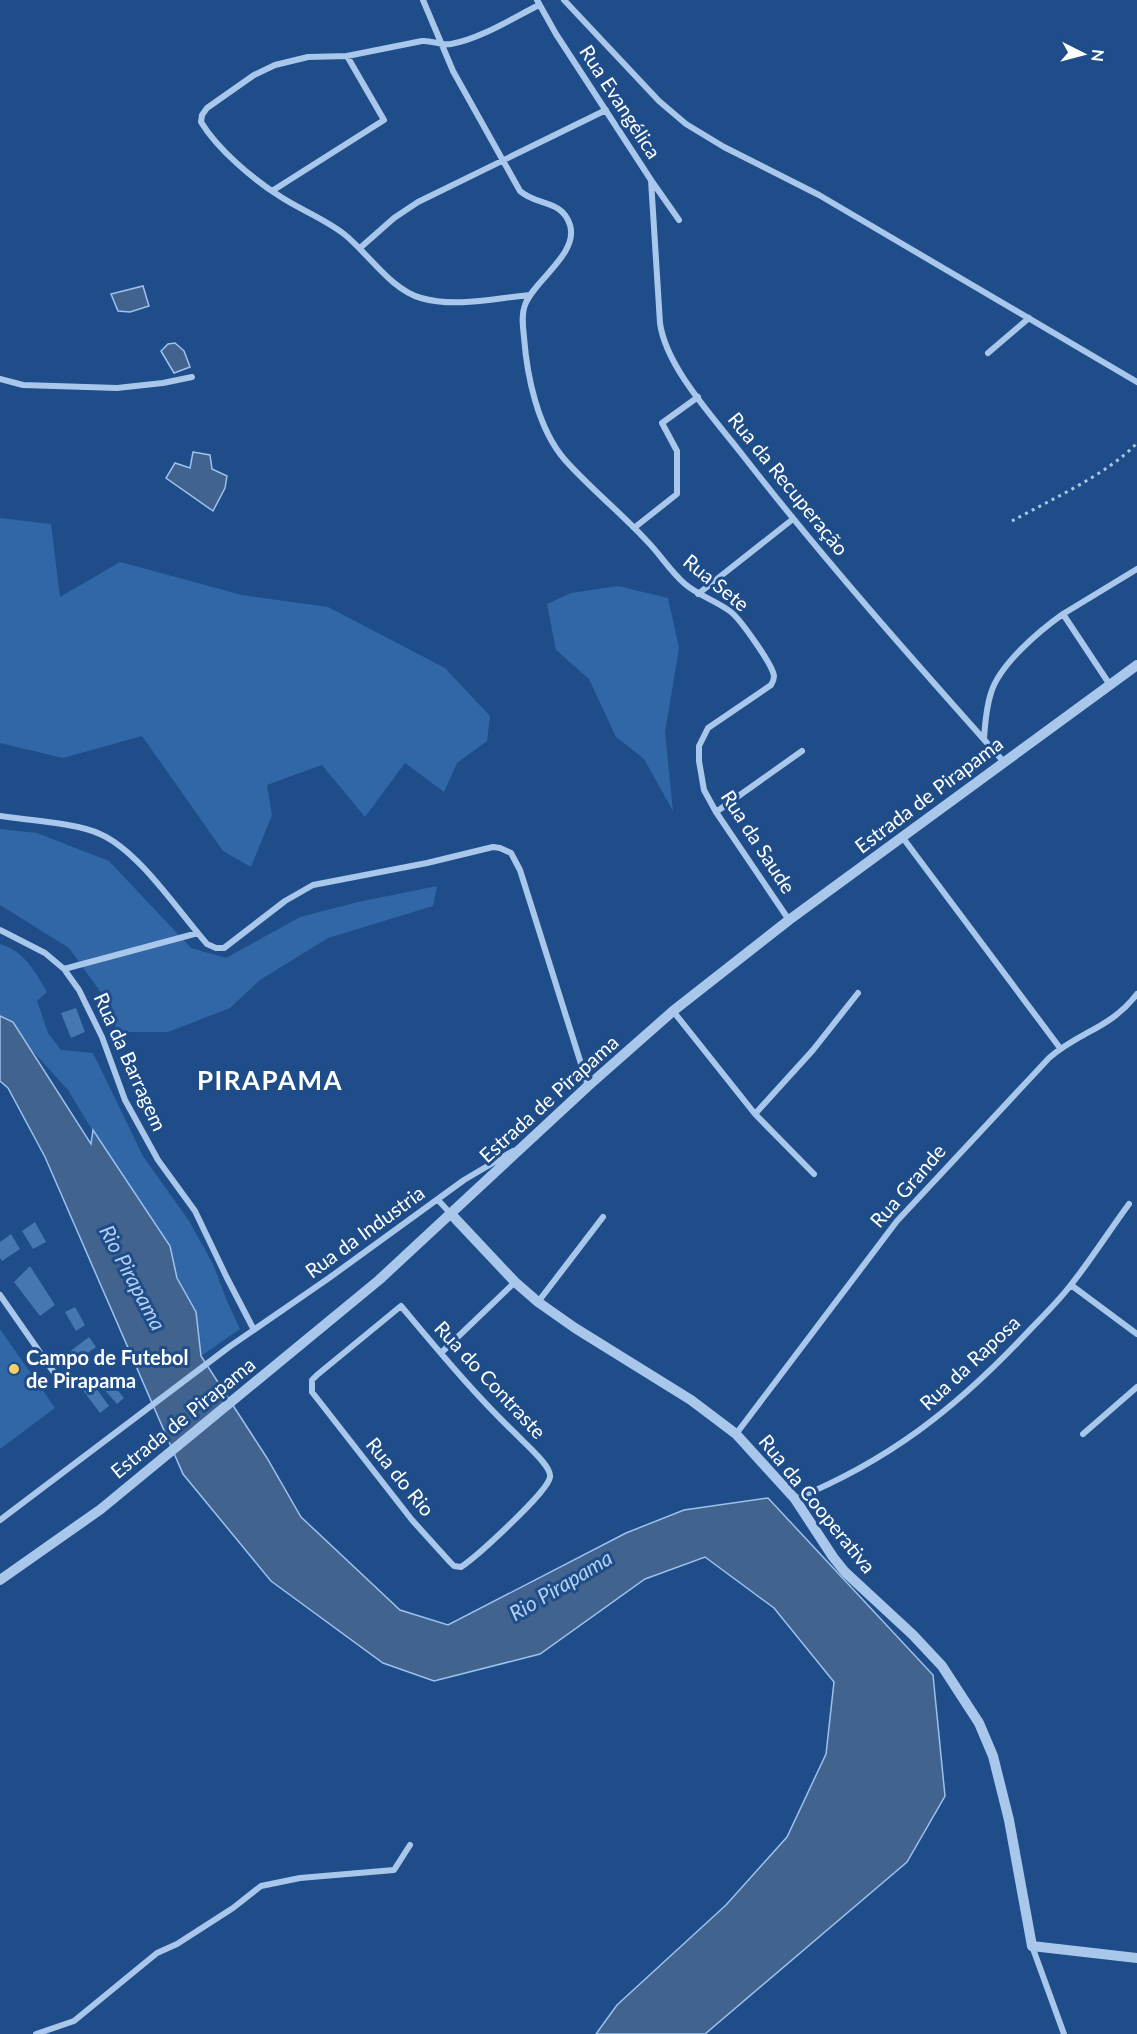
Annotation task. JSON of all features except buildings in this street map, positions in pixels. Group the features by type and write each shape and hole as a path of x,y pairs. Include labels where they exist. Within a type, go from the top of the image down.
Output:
{"street":[{"path":"423,0 441,44 501,160 520,191 528,198 561,209 570,226 568,243 563,254 530,295 448,302 420,298 400,287 333,225 272,191 220,147 201,122 202,115 207,108 265,69 309,57 347,56 422,41 430,40 441,44 452,44 465,40 538,2"},
{"path":"564,0 659,101 686,124 724,147 819,195 1137,382"},
{"name":"Rua Evangélica","path":"538,2 651,180 680,220"},
{"path":"272,191 384,120 347,56"},
{"path":"360,248 405,210 501,160 606,110"},
{"name":"Rua da Recuperação","path":"651,180 662,333 669,354 698,397 848,585 1004,762"},
{"name":"Rua Sete","path":"530,295 523,311 526,358 534,396 550,436 564,458 654,548 676,574 698,594 732,613 766,659 774,677 764,691 708,728 699,746"},
{"path":"988,353 1029,318"},
{"path":"0,379 23,385 109,388 163,383 192,377"},
{"path":"634,528 677,494 677,451 662,423 698,397"},
{"path":"698,594 794,519"},
{"path":"984,739 988,703 997,679 1037,634 1063,614 1137,569"},
{"path":"1063,614 1110,685"},
{"name":"Estrada de Pirapama","path":"0,1580 82,1523 380,1280 588,1086 673,1011 789,920 1137,665"},
{"name":"Rua da Saude","path":"699,746 700,775 704,790 716,812 789,920"},
{"path":"716,812 802,751"},
{"path":"0,816 89,830 112,840 141,867 210,947 224,948 285,901 314,885 427,863 493,847 501,848 511,853 520,870 588,1086"},
{"path":"903,838 1060,1048"},
{"name":"Rua da Barragem","path":"0,930 45,953 64,969 79,990 91,1014 125,1100 158,1160 195,1211 254,1330"},
{"path":"64,969 198,933"},
{"path":"755,1114 813,1050 858,993"},
{"name":"Rua Grande","path":"736,1434 902,1215 1060,1048 1112,1020 1137,994"},
{"path":"673,1011 755,1114 814,1174"},
{"name":"Rua da Industria","path":"0,1520 229,1347 477,1172 522,1147"},
{"path":"438,1200 451,1214"},
{"name":"Rua da Raposa","path":"795,1499 872,1463 932,1422 1004,1358 1071,1285 1129,1204"},
{"name":"Rua da Cooperativa","path":"451,1214 515,1282 538,1302 575,1328 691,1400 736,1434 795,1499 845,1572 928,1650 960,1692 979,1723 993,1756 1009,1820 1032,1946"},
{"path":"538,1302 603,1217"},
{"path":"441,1353 515,1282"},
{"path":"1071,1285 1137,1334"},
{"path":"0,1295 55,1374"},
{"name":"Rua do Contraste","path":"322,1406 312,1392 311,1386 316,1375 401,1306 494,1413 545,1464 550,1472 550,1479 542,1491 467,1563 461,1567 454,1566"},
{"path":"1083,1434 1137,1387"},
{"name":"Rua do Rio","path":"322,1406 412,1520 454,1566"},
{"path":"36,2034 74,2021 157,1953 177,1944 261,1886 300,1878 394,1870 410,1845"},
{"path":"1064,2034 1032,1946 1137,1958"}],"path":[{"path":"1012,521 1104,470 1137,443"}],"shaded area":[{"path":"0,518 51,524 60,597 120,562 242,595 328,607 445,668 490,716 487,741 457,763 444,792 405,763 365,817 322,765 267,785 272,815 251,867 223,851 142,736 63,758 0,743"},
{"path":"618,586 668,598 679,648 665,732 673,811 644,759 616,737 589,679 556,650 547,604 571,593"},
{"path":"0,829 37,833 109,861 191,948 226,958 300,917 358,902 437,886 433,906 328,938 260,980 230,1008 168,1032 117,1032 109,1004 69,948 0,905"},
{"path":"0,944 22,957 43,984 47,992 37,1001 48,1033 61,1050 93,1053 143,1156 189,1221 213,1264 240,1329 201,1356 196,1312 177,1278 170,1246 117,1171 68,1090 29,1047 13,1022 0,1016"},
{"name":"Campo de Futebol de Pirapama","path":"0,1329 55,1408 0,1449"}],"water":[{"path":"143,286 149,306 130,312 118,311 111,294"},
{"path":"175,343 184,351 190,367 174,373 161,351 168,344"},
{"path":"193,452 210,455 212,469 227,476 225,488 213,511 166,478 175,463 190,468"},
{"name":"Rio Pirapama","path":"0,1016 13,1022 91,1144 93,1130 170,1246 177,1278 196,1312 201,1356 267,1458 301,1517 400,1610 448,1625 626,1533 684,1510 768,1498 933,1675 945,1796 907,1862 705,2034 596,2034 617,2005 726,1905 787,1837 826,1754 834,1682 774,1608 705,1557 645,1579 540,1654 434,1681 383,1663 271,1581 183,1474 45,1157 8,1088 0,1081"}],"place":[{"name":"Campo de Futebol de Pirapama","path":"14,1369"}],"district":[{"name":"PIRAPAMA","path":"270,1081"}]}
